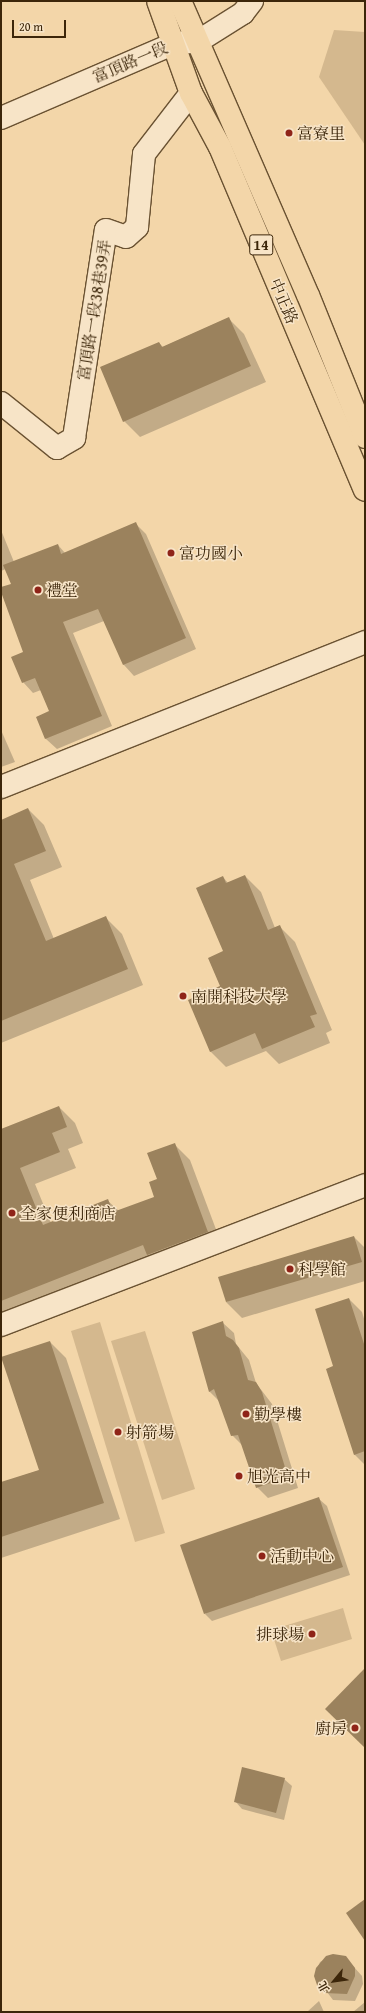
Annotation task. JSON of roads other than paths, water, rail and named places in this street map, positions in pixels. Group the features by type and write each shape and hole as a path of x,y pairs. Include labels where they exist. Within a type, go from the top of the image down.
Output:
{"main road":[{"name":"中正路","path":"158,1 175,43 191,93 220,147 365,490"},
{"name":"中正路","path":"180,1 308,295 365,437"}],"street":[{"path":"198,42 243,13 252,1"},
{"name":"富頂路一段","path":"1,118 175,43 198,42"},
{"name":"富頂路一段38巷39弄","path":"1,403 57,448 74,438 106,230 126,237 137,228 144,154 191,93"},
{"path":"1,787 365,642"},
{"path":"1,1325 365,1185"}],"place":[{"name":"富寮里","path":"289,133"},
{"name":"富功國小","path":"171,553"},
{"name":"禮堂","path":"38,590"},
{"name":"南開科技大學","path":"183,996"},
{"name":"全家便利商店","path":"12,1213"},
{"name":"科學館","path":"290,1269"},
{"name":"勤學樓","path":"246,1414"},
{"name":"射箭場","path":"118,1432"},
{"name":"旭光高中","path":"239,1476"},
{"name":"活動中心","path":"262,1556"},
{"name":"排球場","path":"312,1634"},
{"name":"廚房","path":"355,1728"}]}
